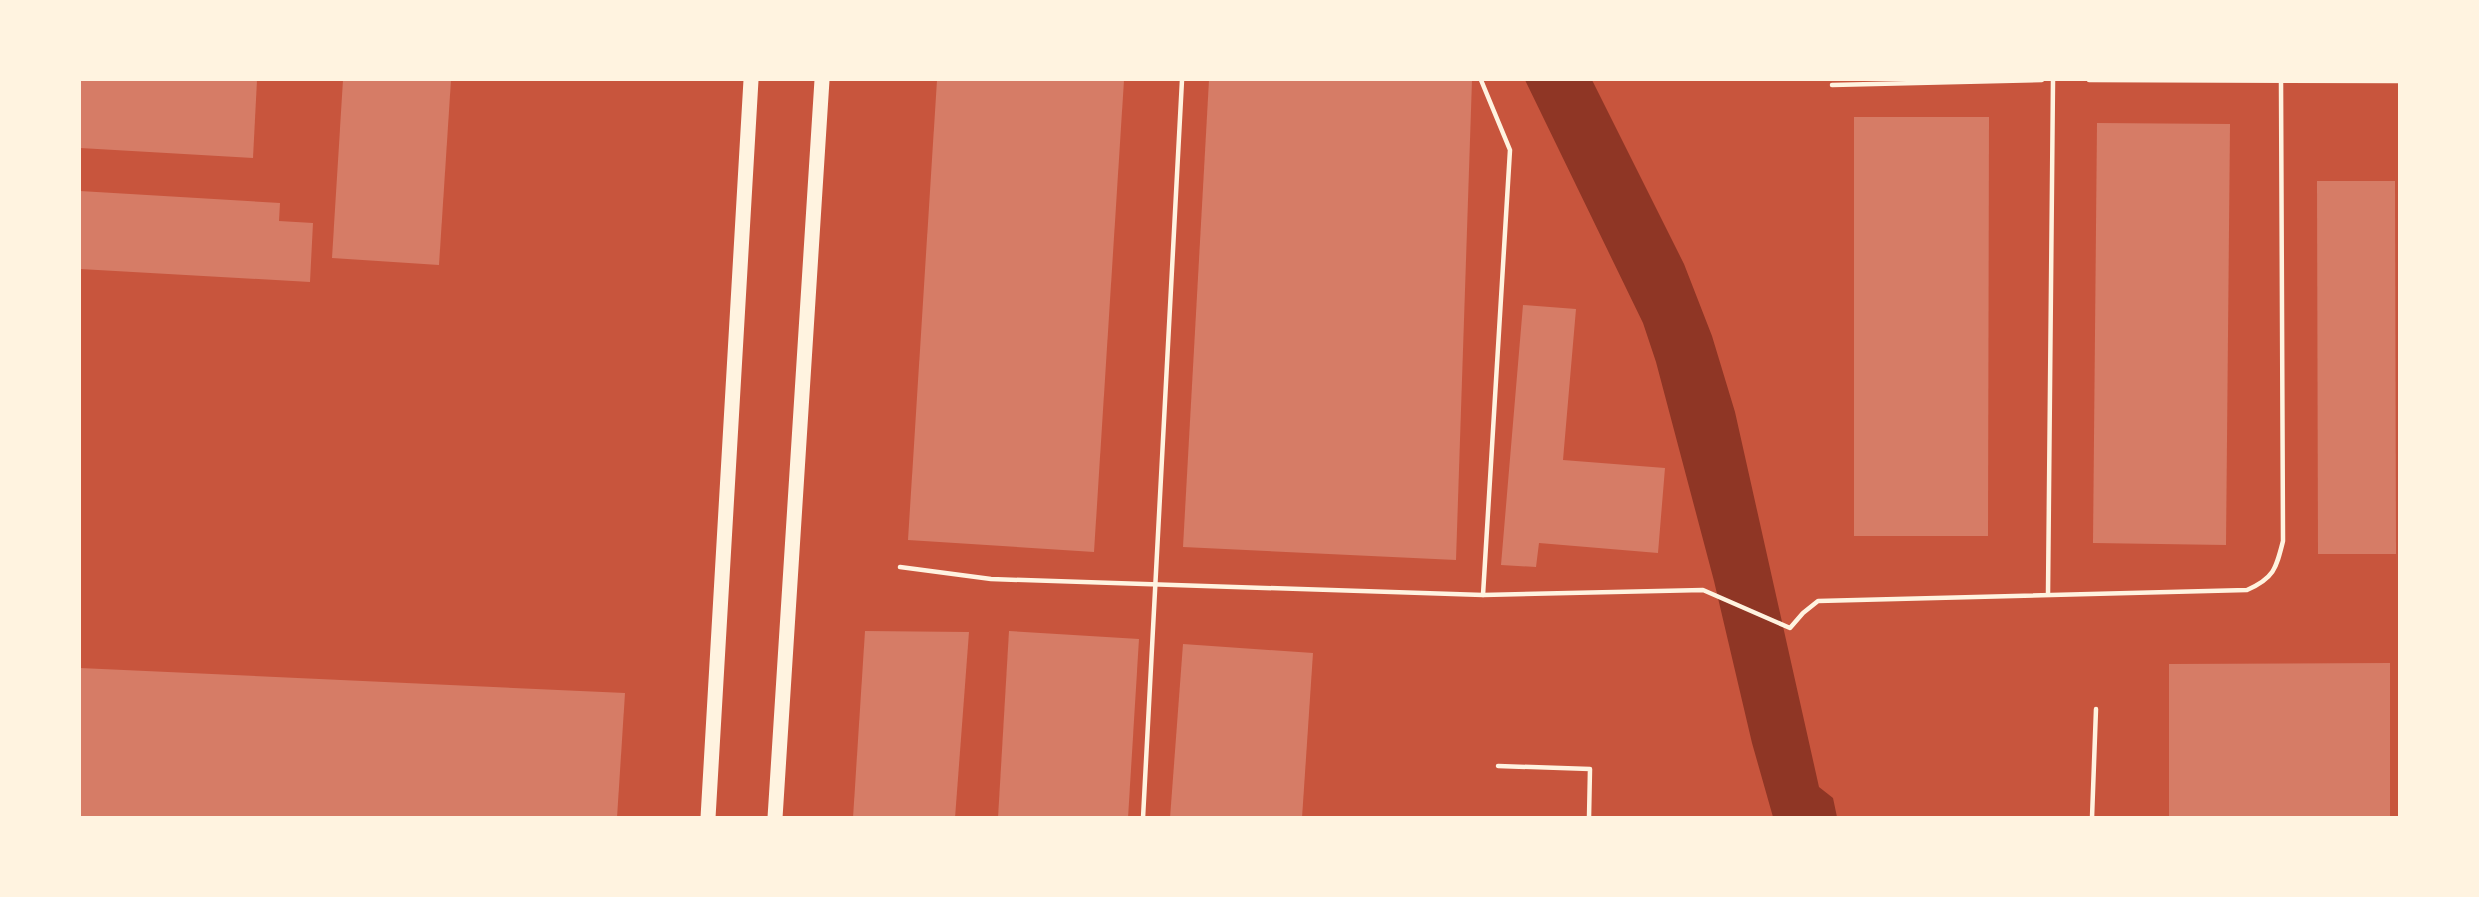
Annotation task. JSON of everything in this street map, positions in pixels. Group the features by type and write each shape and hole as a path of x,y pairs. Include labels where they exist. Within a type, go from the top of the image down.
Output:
{"main road":[{"path":"708,818 751,80"},
{"path":"775,818 822,80"}],"lane":[{"path":"1143,818 1182,80"},
{"path":"1481,80 1510,150 1483,595"},
{"path":"1832,85 2042,80"},
{"path":"2048,594 2054,80"},
{"path":"2089,80 2400,81"},
{"path":"900,567 992,579 1483,595 1702,590 1790,628 1818,601 2247,590 2265,582 2277,565 2283,541 2282,81"},
{"path":"2092,818 2096,709"},
{"path":"1498,766 1590,769 1588,818"}],"shaded area":[{"path":"1525,80 1592,80 1684,264 1712,336 1735,412 1819,787 1833,798 1837,817 1773,817 1752,743 1714,581 1656,362 1643,323"}],"building":[{"path":"80,80 257,80 253,158 80,148"},
{"path":"343,80 451,80 439,265 332,258"},
{"path":"937,80 1124,80 1094,552 908,540"},
{"path":"1209,80 1472,80 1456,560 1183,547"},
{"path":"1854,117 1989,117 1988,536 1854,536"},
{"path":"2097,123 2230,124 2226,545 2093,543"},
{"path":"2317,181 2395,181 2396,554 2318,554"},
{"path":"80,191 280,203 279,221 313,223 310,282 80,269"},
{"path":"1523,305 1576,309 1563,460 1665,468 1658,553 1539,543 1536,567 1501,565"},
{"path":"865,631 969,632 955,818 853,818"},
{"path":"1009,631 1139,639 1128,818 998,818"},
{"path":"1183,644 1313,653 1302,818 1170,818"},
{"path":"2390,663 2390,818 2169,818 2169,664"},
{"path":"80,668 625,693 617,818 80,818"}]}
